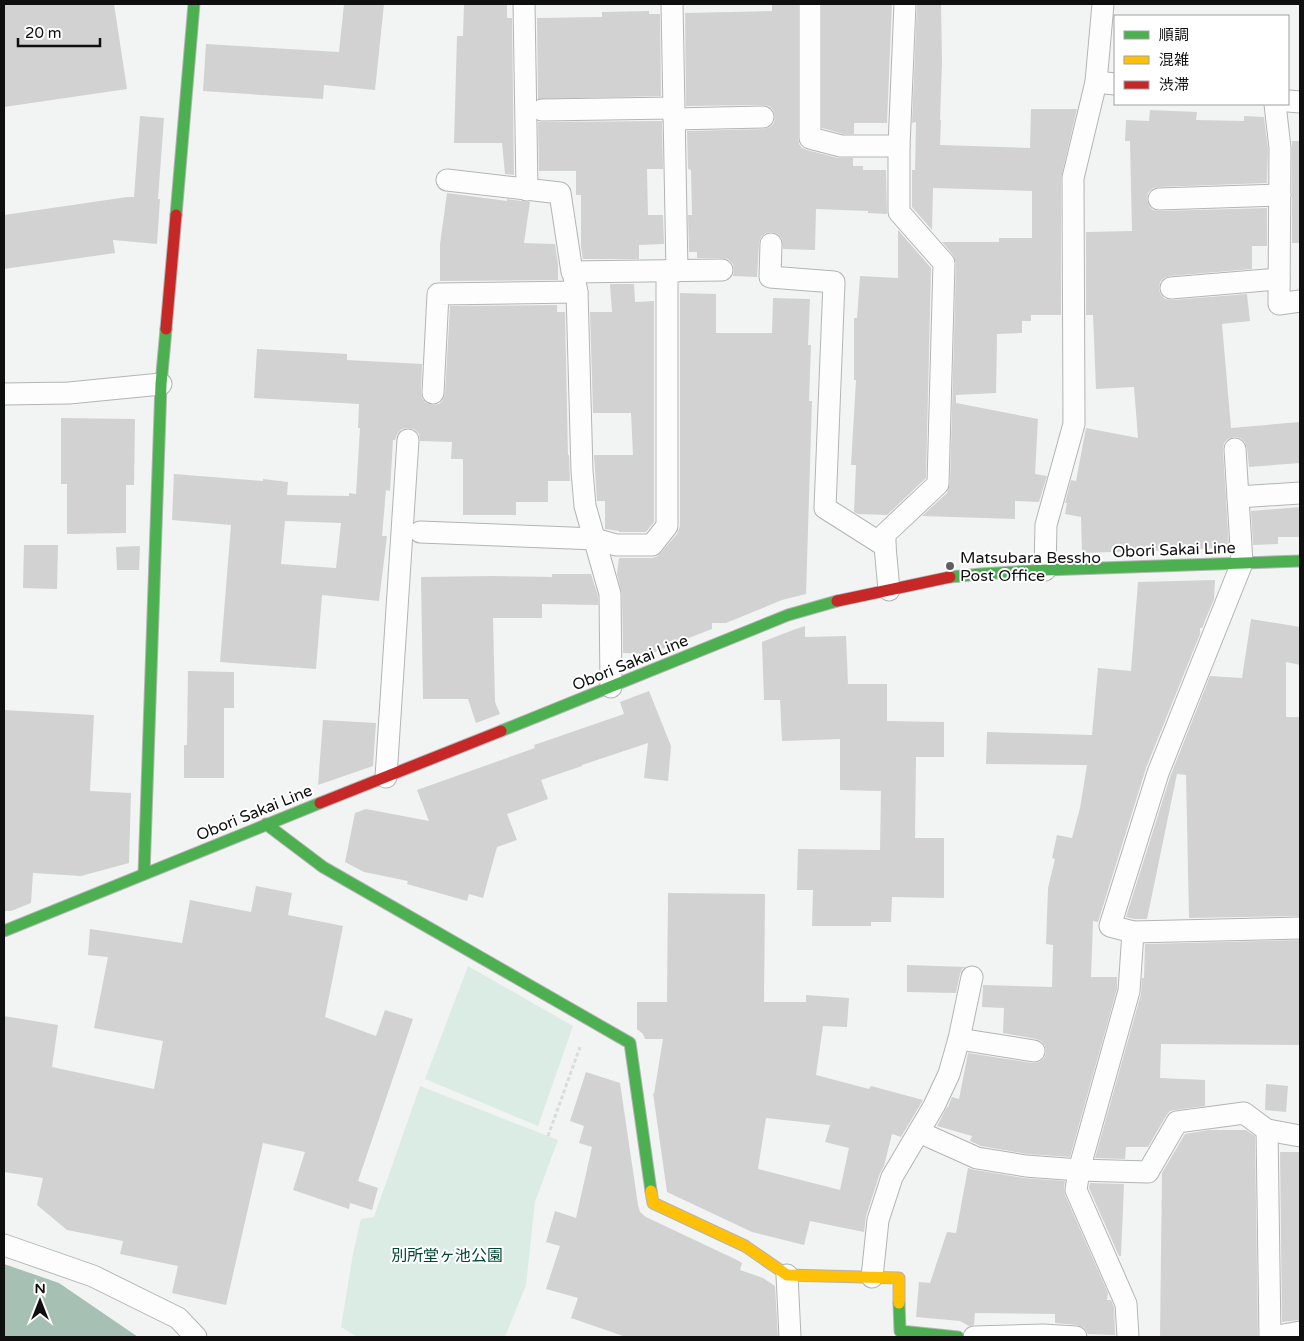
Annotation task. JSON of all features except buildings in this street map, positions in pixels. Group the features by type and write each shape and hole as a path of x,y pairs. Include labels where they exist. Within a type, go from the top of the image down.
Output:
{"street":[{"path":"144,874 161,384 194,4"},
{"path":"524,4 527,190"},
{"path":"420,532 595,539 616,545 652,545 668,526 674,113 672,4"},
{"path":"810,4 810,138 841,146 899,146"},
{"path":"889,590 885,534 938,484 944,263 899,212 899,146 906,4"},
{"path":"1045,570 1046,525 1074,424 1073,178 1106,83 1103,4"},
{"path":"1275,105 1280,148 1280,304 1300,301"},
{"path":"542,110 763,117"},
{"path":"446,180 560,193 575,282 585,506 610,594 611,687"},
{"path":"1159,199 1280,195"},
{"path":"771,244 770,277 834,282 825,508 885,546"},
{"path":"432,393 438,294 672,271 722,270"},
{"path":"1171,288 1280,279"},
{"path":"4,394 69,393 161,384"},
{"path":"386,777 408,440"},
{"path":"1235,449 1242,563 1158,773 1110,926 1133,932 1300,928"},
{"path":"1238,496 1300,493"},
{"name":"Obori Sakai Line","path":"4,931 266,824 788,616 838,601 945,578 981,574 1300,561"},
{"path":"266,824 323,867 630,1043 653,1203 745,1246 787,1274 899,1278 900,1331 958,1337"},
{"path":"1128,1337 1126,1304 1076,1190 1079,1170 1128,991 1133,932"},
{"path":"872,1277 878,1220 892,1177 934,1106 949,1074 959,1040 972,977"},
{"path":"959,1040 1034,1051"},
{"path":"919,1132 977,1158 1026,1166 1148,1172 1177,1122 1244,1113 1267,1130 1300,1136"},
{"path":"1267,1130 1271,1337 1300,1332"},
{"path":"4,1244 93,1276 178,1318 196,1337"},
{"path":"787,1274 790,1337"},
{"path":"974,1337 1043,1335 1076,1337"}],"path":[{"path":"548,1136 590,1020"}],"green space":[{"path":"468,966 573,1026 538,1126 425,1079"},
{"name":"別所堂ヶ池公園","path":"420,1086 558,1140 535,1202 526,1285 505,1337 357,1337 341,1327 361,1219 374,1217"}],"shaded area":[{"path":"4,1264 59,1283 138,1337 4,1337"}],"traffic: fast":[{"path":"176,215 194,4"},
{"path":"144,874 161,384 166,329"},
{"path":"950,577 1045,570 1300,561"},
{"path":"501,731 788,615 837,601"},
{"path":"4,931 320,803"},
{"path":"266,824 323,867 630,1043 651,1191"},
{"path":"899,1303 900,1331 958,1337"}],"traffic: slow":[{"path":"651,1191 653,1203 745,1246 787,1275 899,1278 899,1303"}],"traffic: jam":[{"path":"166,329 176,215"},
{"path":"837,601 950,577"},
{"path":"320,803 501,731"}],"place":[{"name":"Matsubara Bessho Post Office","path":"950,566"}]}
